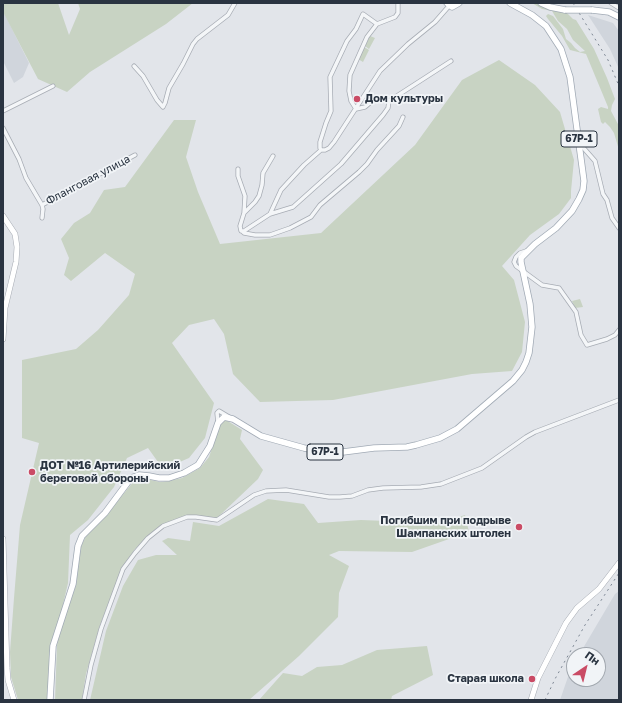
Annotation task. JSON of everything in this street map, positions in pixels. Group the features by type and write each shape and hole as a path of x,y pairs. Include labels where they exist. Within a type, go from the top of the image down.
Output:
{"main road":[{"path":"448,4 452,7 459,3"},
{"name":"67Р-1","path":"50,700 53,646 73,584 78,546 82,536 105,513 132,478 139,475 169,478 198,466 210,446 218,423 224,417 230,418 261,436 319,451 343,452 374,448 408,447 440,438 457,429 513,381 526,362 530,346 532,327 530,304 520,262 527,251 565,219 579,199 583,190 584,181 570,77 561,49 546,26 510,3"},
{"path":"541,3 550,7 565,10 592,10 609,12 619,17"},
{"path":"3,216 15,234 17,247 16,262 5,308 3,339"},
{"path":"3,539 7,668 8,680 14,700"},
{"path":"531,700 538,678 566,623 577,608 599,589 619,563"}],"street":[{"path":"134,66 143,76 157,100 163,107 168,88 193,44 197,39 228,15 235,3"},
{"path":"356,109 351,101 349,91 350,75 367,37 377,24 395,17 398,13 398,3"},
{"path":"611,3 619,8"},
{"path":"270,214 282,190 304,165 321,150 326,150 329,148 380,71 408,44 435,22 448,4"},
{"path":"321,150 320,142 331,111 330,77 347,41 356,29 363,14 377,24"},
{"path":"242,231 270,214 293,207 341,164 388,108 390,101 451,61"},
{"path":"3,111 53,86"},
{"path":"356,109 365,107 371,102 381,98 390,101"},
{"path":"238,168 238,176 245,196 244,213 240,226 242,231 244,233 255,235 270,234 290,228 311,217 320,205 348,183 367,164 377,150 399,126 403,117"},
{"path":"3,128 19,159 26,178 42,205 42,218"},
{"path":"579,144 595,161 612,218 619,228"},
{"name":"Фланговая улица","path":"42,205 135,155"},
{"path":"244,213 259,196 263,174 272,156"},
{"path":"523,273 542,285 559,288 576,312 581,335 587,345 607,339 615,335 619,330"},
{"path":"84,700 91,665 101,629 123,569 135,552 148,538 163,526 187,517 217,520 254,495 266,491 286,490 329,497 340,497 352,496 368,490 383,488 421,487 440,484 482,468 535,432 619,400"}],"shaded area":[{"path":"3,11 29,63 23,77 14,83 3,61"},
{"path":"588,15 613,23 619,31 619,69 610,49"},
{"path":"619,591 619,700 560,700 566,683 566,687 606,687 606,647 584,647 615,594"}],"green space":[{"path":"3,3 58,3 69,35 80,9 78,3 193,3 166,24 90,72 67,92 38,79 3,12"},
{"path":"532,3 546,3 554,7 560,6 573,19 576,20 594,49 615,99 611,111 619,126 619,150 614,133 605,122 603,124 601,122 598,109 601,107 608,109 608,107 586,54 570,50 562,36 546,16 548,14 553,16 563,29 566,39 580,52 585,51 573,40 567,29 558,21 552,11 542,9"},
{"path":"370,36 375,38 369,49 365,46"},
{"path":"364,47 369,50 363,62 358,59"},
{"path":"499,60 535,85 560,112 574,160 571,198 559,214 530,235 502,266 514,280 525,322 522,352 512,371 472,374 333,400 260,402 233,374 224,334 214,319 189,325 172,343 214,403 205,438 189,458 163,469 148,448 127,458 114,487 88,520 70,535 68,583 53,648 50,700 18,700 11,677 10,652 14,598 20,525 39,443 22,438 22,360 76,349 98,330 129,295 135,274 105,253 71,281 64,275 69,258 61,239 74,223 90,213 104,190 125,187 174,120 196,120 186,157 198,192 220,244 321,233 415,145 462,80"},
{"path":"580,299 583,307 575,308 572,301"},
{"path":"226,420 242,430 240,439 263,470 258,479 217,518 206,518 192,515 176,519 159,527 135,549 122,568 99,628 86,674 82,700 55,700 57,645 76,585 81,546 87,534 112,508 134,481 141,478 160,482 169,481 182,478 200,468 209,457 216,429"},
{"path":"268,499 304,504 318,523 361,520 440,523 465,515 469,532 412,552 339,551 329,555 349,566 339,593 338,617 299,656 249,700 90,700 106,631 123,586 138,560 156,555 177,555 162,541 168,538 190,541 193,522 219,526"},
{"path":"427,646 433,675 392,696 391,700 259,700 283,673 302,676 317,667 342,665 377,650"}],"railway":[{"path":"573,3 608,60 619,86"},
{"path":"545,700 585,625 619,573"}],"place":[{"name":"Дом культуры","path":"357,99"},
{"name":"ДОТ №16 Артилерийский береговой обороны","path":"32,472"},
{"name":"Погибшим при подрыве Шампанских штолен","path":"519,527"},
{"name":"Старая школа","path":"532,679"}]}
